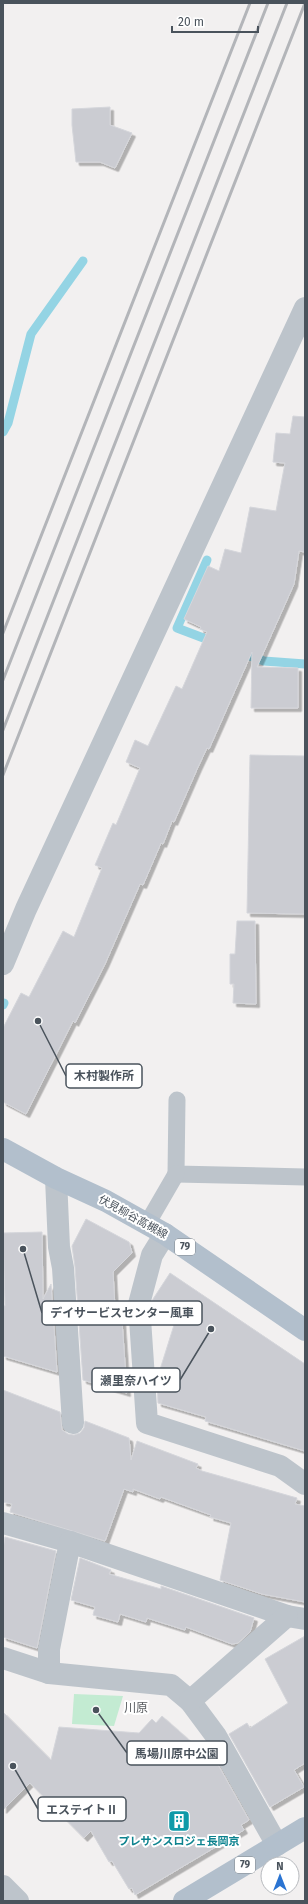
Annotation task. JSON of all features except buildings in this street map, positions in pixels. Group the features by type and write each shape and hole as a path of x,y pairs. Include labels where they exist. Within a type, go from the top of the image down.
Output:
{"main road":[{"name":"伏見柳谷高槻線","path":"3,1149 56,1178 106,1201 156,1229 305,1330"},
{"name":"伏見柳谷高槻線","path":"3,1162 56,1178"},
{"name":"79","path":"184,1901 305,1828"}],"street":[{"path":"3,964 30,902 305,308"},
{"path":"56,1178 59,1247 63,1268 73,1422"},
{"path":"156,1229 152,1255 139,1304 146,1422 280,1466 305,1484"},
{"path":"3,1523 70,1542 296,1618"},
{"path":"49,1673 49,1649 70,1542"},
{"path":"190,1700 296,1618"},
{"path":"3,1658 49,1673 171,1685 190,1700 216,1736 276,1846"},
{"path":"3,1886 18,1901"}],"lane":[{"path":"156,1229 176,1174 177,1100"},
{"path":"176,1174 305,1177"}],"green space":[{"path":"74,1694 123,1696 114,1726 72,1724"}],"waterway":[{"path":"3,432 8,423 31,334 83,261"},
{"path":"207,560 177,628 214,642"},
{"path":"239,652 264,661 305,664"}],"railway":[{"path":"3,633 250,3"},
{"path":"3,680 268,3"},
{"path":"3,730 287,3"},
{"path":"3,775 305,3"}],"place":[{"name":"木村製作所","path":"38,1021"},
{"name":"デイサービスセンター風車","path":"23,1249"},
{"name":"瀬里奈ハイツ","path":"211,1329"},
{"name":"馬場川原中公園","path":"96,1710"},
{"name":"エステイトⅡ","path":"13,1766"},
{"name":"プレサンスロジェ長岡京","path":"179,1821"}],"district":[{"name":"川原","path":"136,1708"}]}
